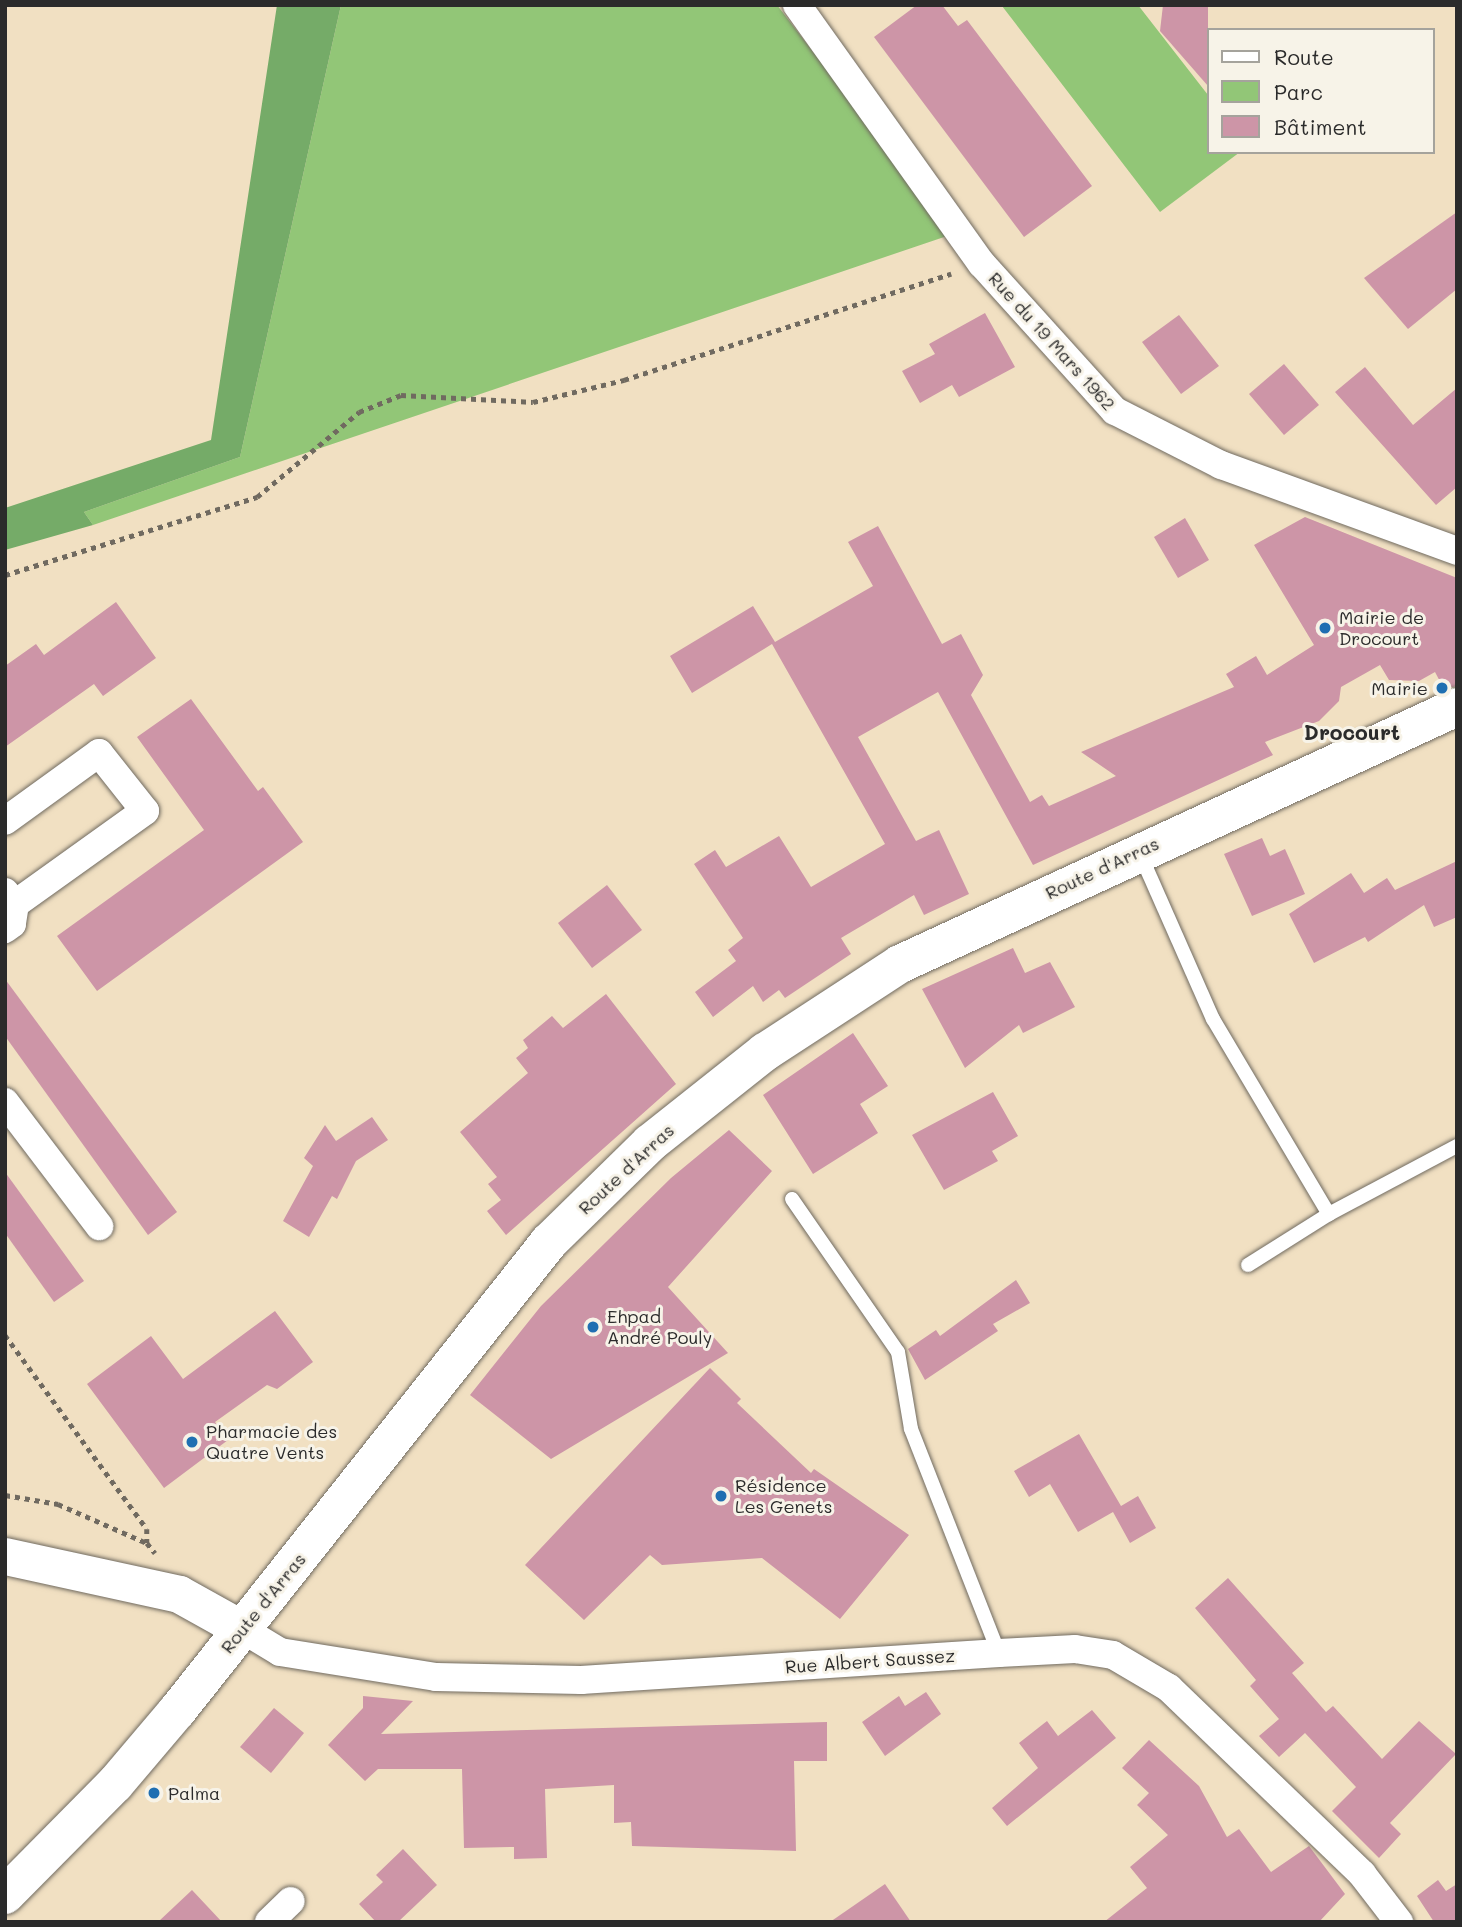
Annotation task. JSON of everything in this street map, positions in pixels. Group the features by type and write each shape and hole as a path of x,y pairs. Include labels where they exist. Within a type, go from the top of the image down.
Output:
{"main road":[{"name":"Route d'Arras","path":"5,1895 115,1784 242,1629 549,1241 650,1143 765,1052 865,985 1139,851 1457,707"}],"street":[{"name":"Rue du 19 Mars 1962","path":"796,5 982,264 1115,411 1221,465 1457,551"},
{"path":"5,821 99,753 145,811 8,908"},
{"path":"8,1110 99,1226"},
{"path":"5,1556 185,1598 242,1629"},
{"name":"Rue Albert Saussez","path":"242,1629 280,1652 436,1677 581,1680 1075,1649 1113,1655 1169,1688 1362,1874 1399,1922"},
{"path":"269,1922 291,1901"}],"lane":[{"path":"1139,851 1213,1019 1329,1214"},
{"path":"1248,1265 1329,1214 1457,1146"},
{"path":"792,1199 898,1352 911,1429 999,1653"}],"path":[{"path":"5,575 257,497 359,412 401,395 533,402 624,380 982,264"},
{"path":"5,1335 148,1529 148,1543"},
{"path":"5,1495 58,1504 148,1543 185,1598"}],"green space":[{"path":"277,5 341,5 240,457 84,512 93,525 5,550 5,508 211,440"},
{"path":"341,5 777,5 953,234 93,525 84,512 240,457"},
{"path":"1138,5 1206,92 1206,154 1237,154 1160,212 1002,6"}],"building":[{"path":"917,5 942,5 958,26 967,20 1092,186 1024,237 874,37"},
{"path":"1163,5 1208,5 1206,84 1160,31"},
{"path":"1457,212 1457,289 1408,329 1364,278"},
{"path":"985,313 1015,367 959,397 952,385 920,403 902,371 935,354 929,344"},
{"path":"1179,315 1219,366 1181,394 1142,342"},
{"path":"1284,364 1319,405 1284,435 1249,394"},
{"path":"1365,367 1413,425 1457,388 1457,487 1436,505 1335,392"},
{"path":"1305,517 1457,578 1457,686 1444,689 1435,672 1419,681 1389,680 1380,665 1341,687 1339,701 1319,721 1265,742 1273,755 1033,865 938,692 858,737 916,841 939,830 969,894 924,915 914,895 841,938 851,954 785,998 779,990 763,1002 753,986 713,1017 695,992 736,961 728,950 743,938 694,864 715,850 726,867 779,836 811,887 885,844 772,644 692,693 670,656 753,606 775,642 873,586 848,542 878,526 942,644 961,634 983,675 971,695 1030,802 1042,795 1049,806 1116,776 1081,752 1234,687 1226,674 1256,656 1267,675 1314,645 1254,545"},
{"path":"1185,518 1209,560 1178,578 1154,537"},
{"path":"116,602 156,658 103,696 94,684 5,747 5,666 36,644 44,655"},
{"path":"191,699 258,791 263,787 303,842 97,991 57,936 204,830 137,737"},
{"path":"1262,838 1270,856 1285,849 1305,894 1252,916 1224,854"},
{"path":"1457,861 1457,917 1434,927 1424,905 1368,942 1365,937 1314,963 1289,914 1351,873 1364,893 1387,878 1395,890"},
{"path":"607,885 642,930 592,968 558,923"},
{"path":"1013,948 1025,973 1050,962 1075,1007 1023,1033 1019,1025 965,1068 922,989"},
{"path":"5,979 177,1212 148,1235 5,1036"},
{"path":"606,994 676,1084 506,1235 487,1211 501,1200 488,1184 497,1177 460,1132 528,1073 516,1058 528,1048 523,1040 552,1016 563,1028"},
{"path":"853,1033 888,1086 860,1104 878,1133 813,1174 763,1095"},
{"path":"993,1092 1018,1136 992,1151 998,1161 944,1190 912,1135"},
{"path":"372,1117 388,1140 356,1161 337,1199 332,1196 309,1237 283,1221 313,1166 304,1158 325,1125 336,1141"},
{"name":"Ehpad André Pouly","path":"729,1130 772,1171 668,1287 728,1353 551,1459 470,1395 541,1306 671,1178"},
{"path":"5,1172 84,1281 54,1302 5,1233"},
{"path":"1016,1280 1030,1303 993,1324 998,1331 925,1380 908,1349 936,1330 940,1336"},
{"path":"275,1311 313,1362 277,1389 267,1385 215,1422 228,1440 164,1488 87,1384 151,1336 183,1379"},
{"name":"Résidence Les Genets","path":"710,1368 741,1399 737,1403 811,1473 814,1469 909,1535 840,1619 762,1558 662,1565 650,1555 584,1620 525,1565"},
{"path":"1079,1434 1121,1506 1138,1496 1156,1528 1130,1543 1113,1512 1078,1532 1050,1484 1029,1497 1014,1471"},
{"path":"1228,1578 1304,1663 1292,1673 1326,1712 1333,1706 1382,1759 1419,1721 1456,1754 1390,1823 1401,1834 1379,1858 1332,1811 1356,1787 1305,1733 1279,1757 1259,1736 1279,1719 1250,1686 1256,1680 1195,1608"},
{"path":"926,1692 941,1714 885,1756 862,1722 899,1696 905,1706"},
{"path":"363,1696 413,1701 381,1734 827,1722 827,1761 794,1761 796,1851 632,1846 631,1822 614,1823 614,1785 545,1789 547,1858 514,1859 514,1847 464,1848 462,1769 378,1769 365,1781 328,1745 363,1708"},
{"path":"274,1708 304,1733 271,1773 240,1747"},
{"path":"1092,1710 1116,1738 1007,1826 992,1808 1038,1768 1019,1743 1047,1721 1058,1736"},
{"path":"1149,1740 1199,1786 1227,1837 1239,1829 1271,1872 1309,1846 1345,1894 1319,1922 1104,1922 1147,1888 1130,1867 1168,1835 1137,1805 1149,1793 1122,1768"},
{"path":"403,1849 437,1885 398,1922 376,1922 359,1904 383,1882 376,1875"},
{"path":"1438,1880 1446,1891 1457,1884 1457,1922 1434,1922 1417,1896"},
{"path":"885,1884 911,1922 830,1922"},
{"path":"192,1890 222,1922 158,1922"}],"place":[{"name":"Mairie de Drocourt","path":"1325,628"},
{"name":"Mairie","path":"1442,688"},
{"name":"Ehpad André Pouly","path":"593,1327"},
{"name":"Pharmacie des Quatre Vents","path":"192,1442"},
{"name":"Résidence Les Genets","path":"721,1496"},
{"name":"Palma","path":"154,1793"}],"district":[{"name":"Drocourt","path":"1352,732"}]}
